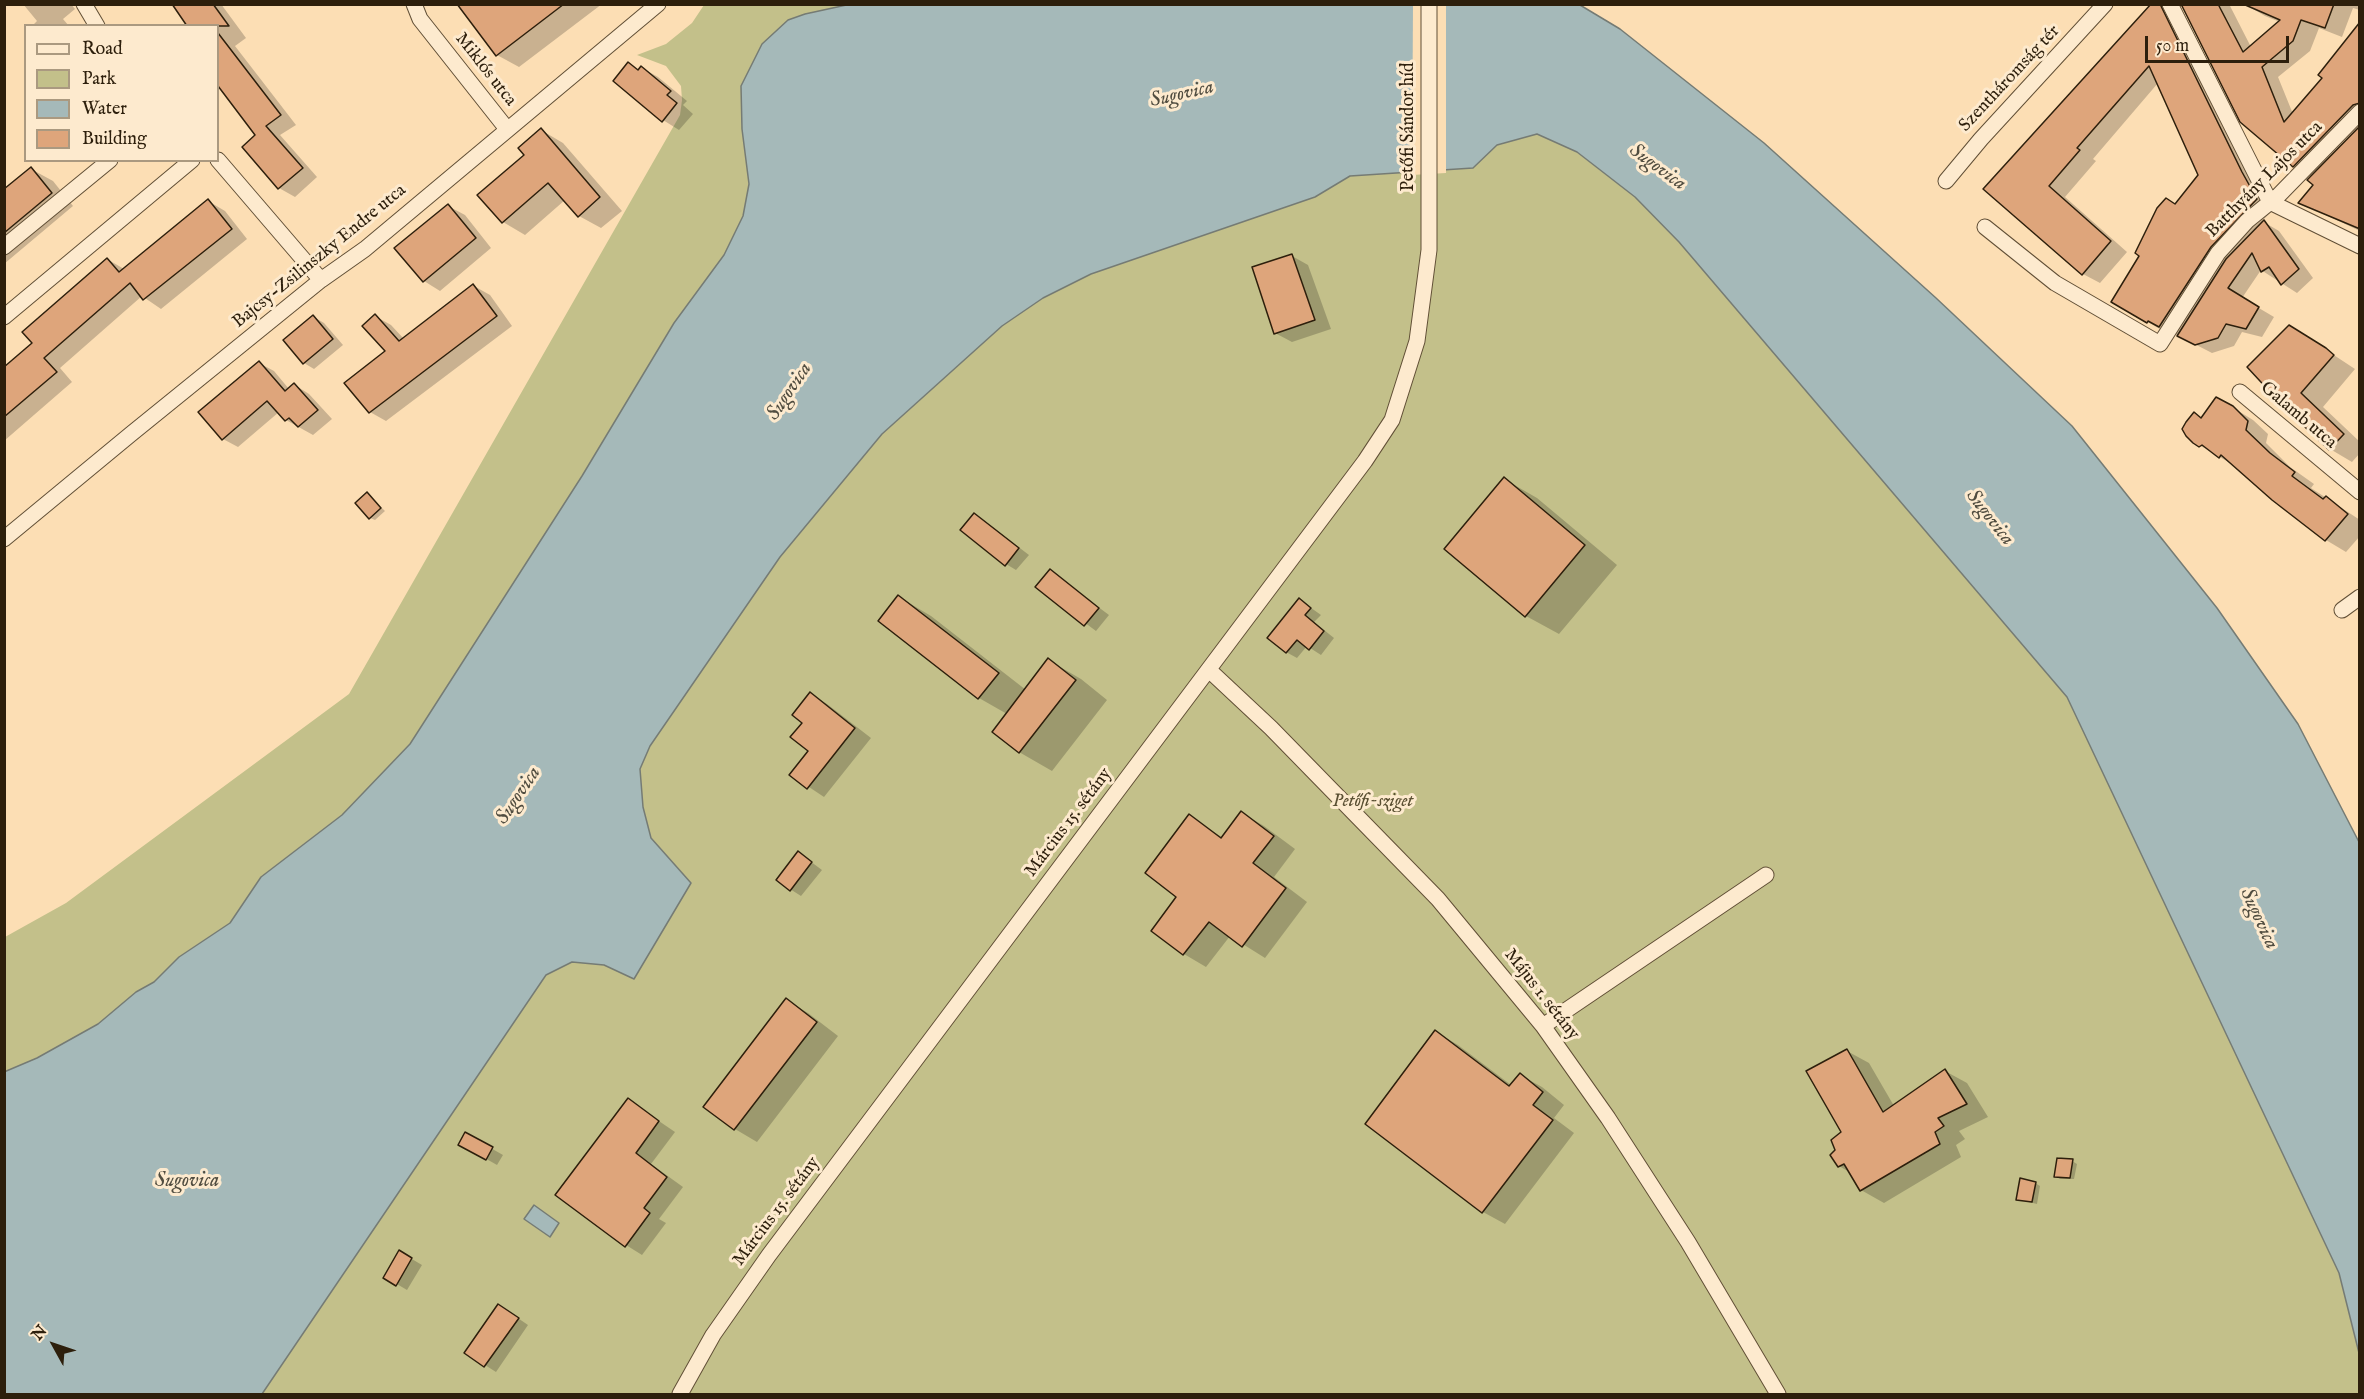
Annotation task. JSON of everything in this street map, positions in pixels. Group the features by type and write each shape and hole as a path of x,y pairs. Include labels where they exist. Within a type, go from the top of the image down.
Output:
{"street":[{"path":"84,4 96,24"},
{"name":"Miklós utca","path":"414,4 420,19 507,129"},
{"name":"Bajcsy-Zsilinszky Endre utca","path":"4,539 321,280 365,249 658,4"},
{"name":"Petőfi Sándor híd","path":"1429,4 1429,250"},
{"name":"Szentháromság tér","path":"1946,181 1981,139 2105,4"},
{"path":"2170,4 2270,202 2360,246"},
{"name":"Batthyány Lajos utca","path":"1985,227 2055,283 2160,344 2218,253 2247,221 2270,202 2360,112"},
{"path":"219,161 321,280"},
{"path":"4,247 108,162"},
{"path":"4,317 190,162"},
{"name":"Március 15. sétány","path":"680,1395 713,1335 769,1255 1365,461 1392,420 1417,342 1429,250"},
{"name":"Galamb utca","path":"2240,392 2360,492"},
{"path":"2342,610 2360,597"},
{"name":"Május 1. sétány","path":"1209,670 1271,728 1438,899 1543,1026 1608,1118 1688,1242 1778,1395"},
{"path":"1543,1026 1766,875"}],"green space":[{"path":"704,5 851,5 805,14 762,44 741,86 742,129 749,184 743,216 724,255 674,323 582,476 410,744 342,815 261,877 230,923 179,957 154,982 136,992 98,1024 37,1058 5,1072 5,937 66,903 349,694 680,115 681,86 666,66 637,55 666,44 692,23"},
{"name":"Petőfi-sziget","path":"1537,134 1577,152 1635,197 1679,242 2067,697 2339,1273 2360,1353 2359,1394 262,1394 546,975 572,962 604,965 634,979 691,883 651,838 643,807 640,769 650,746 780,557 882,434 1002,326 1043,298 1091,274 1315,197 1350,176 1473,168 1497,145"}],"water":[{"name":"Sugovica","path":"851,4 1580,5 1620,29 1764,143 1936,298 2072,426 2217,608 2298,724 2359,842 2359,1353 2339,1273 2067,697 1679,242 1635,197 1577,152 1537,134 1497,145 1473,168 1350,176 1315,197 1091,274 1043,298 1002,326 882,434 780,557 650,746 640,769 643,807 651,838 691,883 634,979 604,965 572,962 546,975 262,1394 5,1394 4,1072 37,1058 98,1024 136,992 154,982 179,957 230,923 261,877 342,815 410,744 582,476 674,323 724,255 743,216 749,184 742,129 741,86 762,44 788,20"},
{"path":"534,1205 559,1223 550,1237 524,1219"}],"pier":[{"path":"1413,5 1446,5 1446,173 1412,175"}],"building":[{"path":"172,4 213,4 229,26 219,26 219,24 186,24"},
{"path":"457,4 564,4 496,56"},
{"path":"2151,4 2160,4 2257,199 2211,247 2159,327 2148,321 2147,323 2111,302 2139,256 2135,253 2157,208 2166,198 2175,204 2198,175 2149,66 2077,148 2080,150 2049,186 2111,241 2082,275 1983,189"},
{"path":"2181,4 2218,4 2243,52 2280,20 2243,4 2334,4 2325,28 2301,20 2293,41 2262,67 2284,122 2322,78 2318,75 2360,22 2360,103 2353,105 2293,167 2240,122"},
{"path":"219,34 281,115 266,126 303,168 278,189 242,147 255,135 219,87"},
{"path":"628,62 638,70 641,66 671,91 667,95 677,103 662,122 613,81"},
{"path":"2360,126 2360,229 2298,203 2313,185 2307,180"},
{"path":"541,128 600,197 578,217 548,183 502,223 477,195 524,155 518,148"},
{"path":"31,167 52,193 4,233 4,189"},
{"path":"208,199 232,229 143,300 130,283 44,358 57,372 4,417 4,367 32,343 22,332 107,258 119,272"},
{"path":"448,204 476,238 423,282 394,248"},
{"path":"2264,220 2299,269 2281,285 2269,267 2261,272 2252,253 2228,288 2259,307 2246,329 2226,324 2218,338 2195,345 2177,336 2226,259"},
{"path":"1292,254 1315,320 1274,334 1252,267"},
{"path":"473,284 497,316 369,413 344,383 385,351 362,326 375,314 399,341"},
{"path":"313,315 333,339 303,364 283,340"},
{"path":"2289,325 2334,355 2301,393 2344,434 2329,450 2247,367"},
{"path":"259,361 285,391 294,383 318,410 298,427 289,418 285,421 267,401 222,440 198,412"},
{"path":"2216,397 2233,406 2248,421 2246,430 2270,453 2295,472 2292,476 2323,499 2326,496 2348,514 2325,541 2272,500 2221,455 2219,458 2202,445 2199,447 2193,443 2186,436 2182,429 2186,422 2194,412 2201,418"},
{"path":"1504,477 1585,545 1525,617 1444,549"},
{"path":"367,492 381,508 369,519 355,503"},
{"path":"974,513 1019,548 1005,566 960,530"},
{"path":"1050,569 1099,608 1084,626 1035,587"},
{"path":"898,595 999,673 978,699 878,621"},
{"path":"1299,598 1311,608 1305,615 1324,631 1309,650 1297,640 1286,653 1267,638"},
{"path":"1048,658 1076,680 1019,753 992,732"},
{"path":"810,692 855,728 807,789 789,775 808,751 790,737 802,723 792,715"},
{"path":"1241,811 1274,836 1253,863 1286,888 1242,947 1209,922 1183,955 1151,931 1176,897 1145,873 1189,814 1221,838"},
{"path":"798,851 812,862 790,891 776,880"},
{"path":"786,998 817,1022 734,1130 703,1107"},
{"path":"1435,1030 1509,1086 1520,1073 1543,1092 1533,1105 1553,1120 1482,1213 1365,1124"},
{"path":"1847,1049 1883,1112 1945,1069 1967,1104 1938,1118 1944,1126 1935,1132 1940,1144 1860,1191 1844,1164 1838,1167 1830,1155 1835,1150 1831,1140 1841,1132 1806,1071"},
{"path":"628,1098 659,1121 636,1153 667,1177 644,1208 650,1213 625,1247 555,1195"},
{"path":"465,1132 493,1147 486,1160 458,1145"},
{"path":"2057,1158 2073,1159 2070,1178 2054,1177"},
{"path":"2020,1178 2036,1182 2032,1202 2016,1200"},
{"path":"399,1250 412,1258 396,1286 383,1278"},
{"path":"498,1304 519,1318 484,1367 464,1353"}]}
